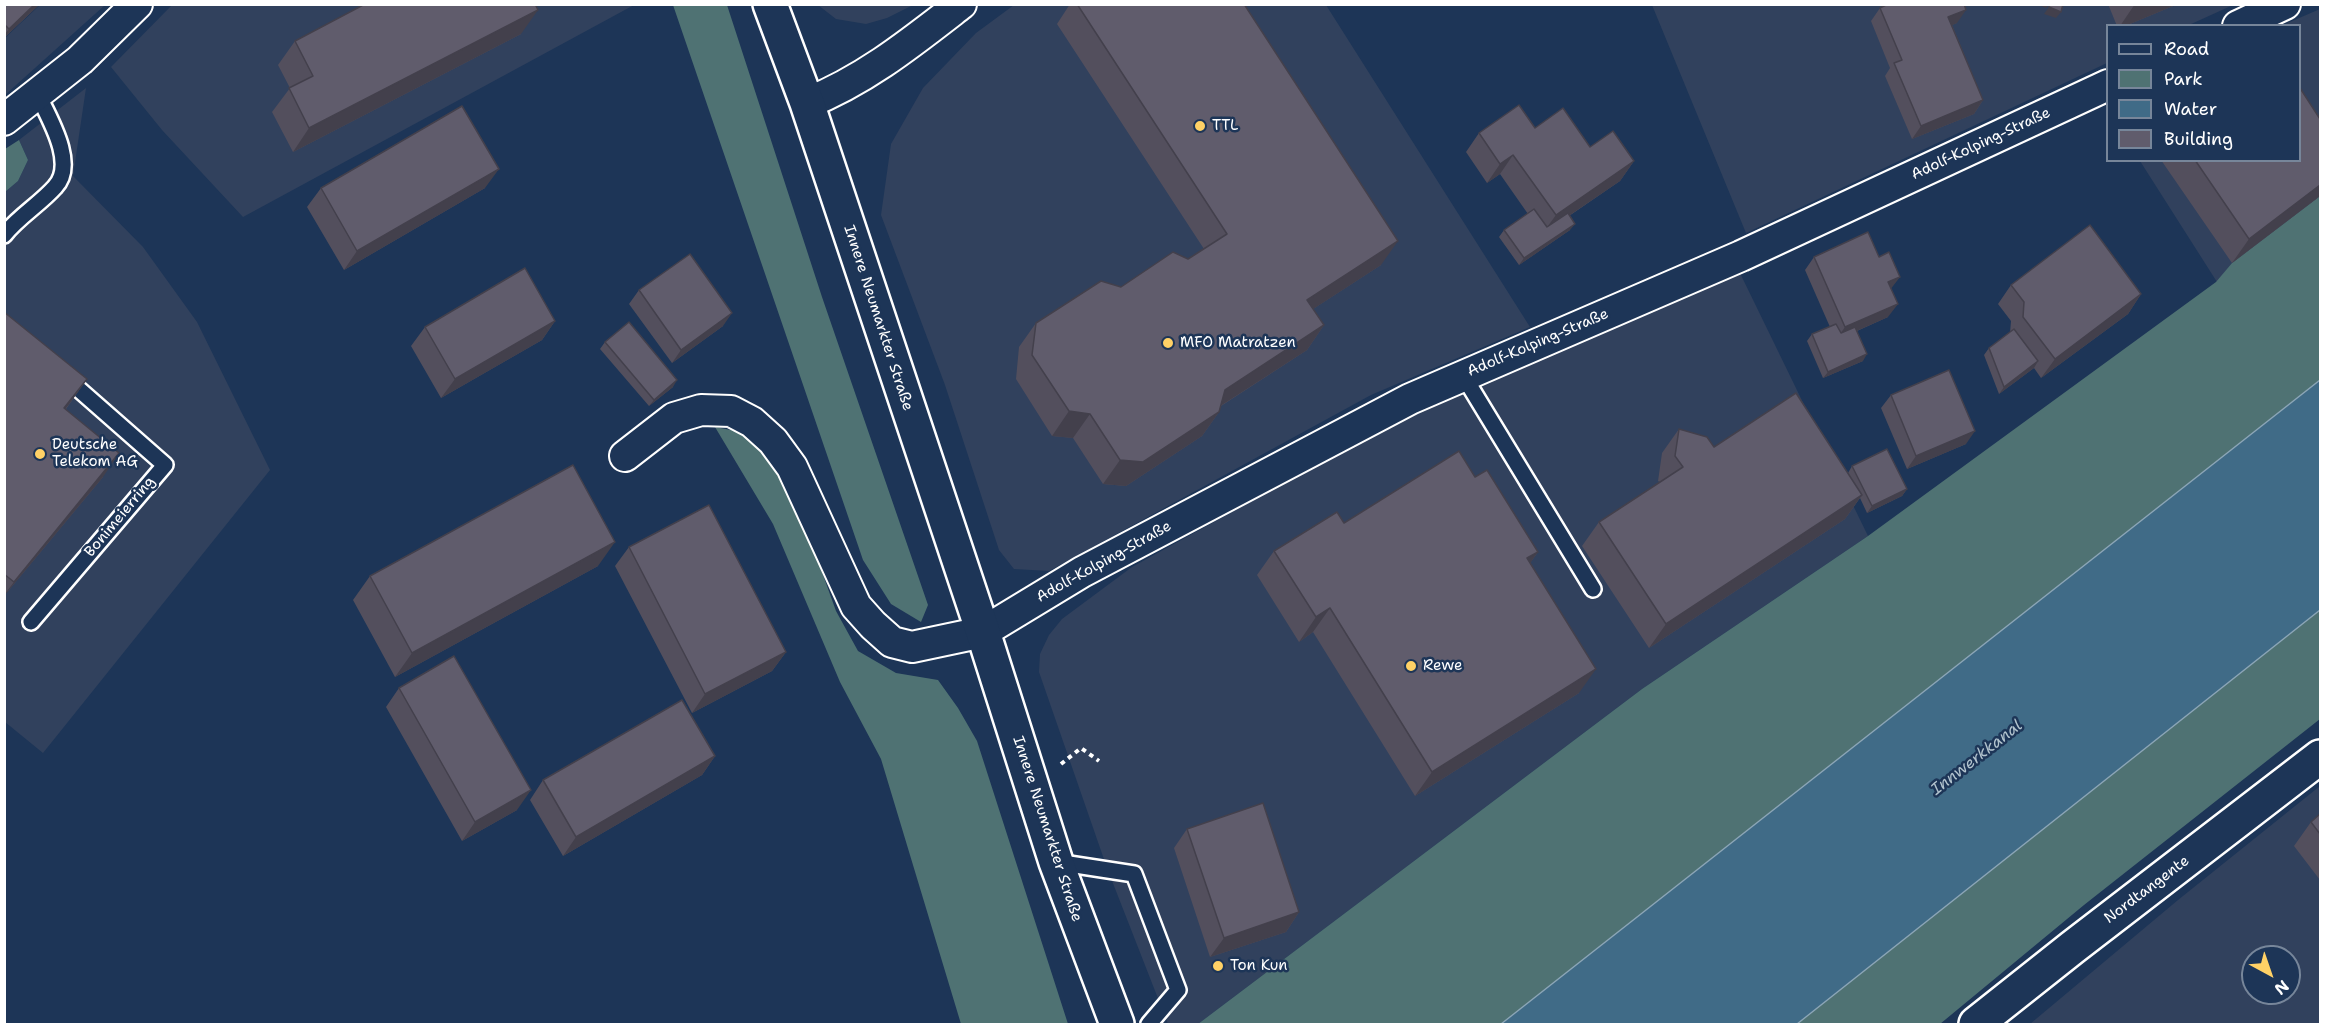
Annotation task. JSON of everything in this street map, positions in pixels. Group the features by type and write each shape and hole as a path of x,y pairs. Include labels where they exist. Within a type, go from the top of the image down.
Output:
{"main road":[{"name":"Innere Neumarkter Straße","path":"770,4 807,103 983,632 1056,862 1117,1024"},
{"name":"Nordtangente","path":"1976,1024 2320,757"}],"street":[{"path":"4,120 80,60 137,4"},
{"path":"807,103 836,91 894,57 961,4"},
{"path":"2242,24 2285,4"},
{"name":"Adolf-Kolping-Straße","path":"983,632 1082,572 1410,399 1741,256 2106,86"},
{"path":"625,456 674,418 701,410 730,411 752,423 773,441 792,467 856,606 873,626 892,642 912,647 983,632"}],"lane":[{"path":"4,235 58,184 64,162 60,142 38,95"},
{"name":"Bonimeierring","path":"31,622 165,465 58,371"},
{"path":"1463,375 1593,589"},
{"path":"1056,862 1134,874 1178,990 1149,1024"}],"path":[{"path":"1064,774 1061,764 1081,748 1099,761"}],"shaded area":[{"path":"41,4 105,5 5,95 5,38"},
{"path":"172,5 634,5 243,217 162,130 111,67"},
{"path":"818,5 913,5 887,18 866,24 836,19"},
{"path":"1014,5 1326,5 1530,327 1371,395 1049,571 1014,569 999,550 945,385 881,215 891,144 923,88 976,33"},
{"path":"1652,5 2233,5 2191,24 2106,24 2106,63 1746,233"},
{"path":"2320,9 2320,196 2232,263 2217,282 2141,162 2301,162 2301,24 2285,24"},
{"path":"86,88 73,176 143,247 197,322 270,470 43,753 5,722 5,192 18,181 28,160 19,140"},
{"path":"1738,269 1868,536 1642,689 1198,1024 1168,1024 1107,868 1039,672 1040,654 1049,635 1062,619 1132,567 1391,425"},
{"path":"2320,786 2320,1024 2030,1024 2178,900"}],"green space":[{"path":"673,5 727,5 822,297 928,605 921,622 891,604 863,560"},
{"path":"19,140 28,160 18,181 5,192 5,149"},
{"path":"2320,196 2320,380 1501,1024 1198,1024 1642,689 1868,536 2216,282 2232,263"},
{"path":"715,427 747,433 773,451 799,508 836,611 858,651 896,673 938,680 958,708 977,741 1068,1024 961,1024 881,759 840,682 773,524"},
{"path":"2320,610 2320,719 2084,905 1940,1024 1797,1024"}],"water":[{"name":"Innwerkkanal","path":"2320,380 2320,610 1797,1024 1501,1024"}],"building":[{"path":"4,4 35,4 9,29 4,24"},
{"path":"365,4 535,4 538,10 309,128 289,88 313,76 295,41"},
{"path":"1077,4 1244,4 1398,241 1307,300 1324,325 1225,390 1219,412 1143,462 1120,460 1090,414 1069,411 1032,355 1036,323 1101,281 1121,287 1173,252 1188,259 1227,234"},
{"path":"1888,4 1964,4 1966,10 1948,17 1983,100 1921,126 1894,63 1902,60 1880,8"},
{"path":"2050,4 2063,4 2061,12 2049,7"},
{"path":"2301,90 2320,119 2320,185 2249,239 2196,162 2301,162"},
{"path":"1519,105 1535,128 1563,108 1590,147 1613,131 1634,161 1556,215 1513,155 1500,164 1479,133"},
{"path":"462,106 499,169 357,251 321,188"},
{"path":"1534,209 1547,227 1568,213 1575,224 1524,258 1504,230"},
{"path":"2090,225 2141,294 2055,359 2023,317 2024,302 2011,285"},
{"path":"1868,232 1879,257 1889,252 1900,277 1888,282 1898,304 1845,327 1814,257"},
{"path":"690,254 732,313 681,350 639,290"},
{"path":"525,268 555,321 455,379 425,327"},
{"name":"Deutsche Telekom AG","path":"4,312 87,379 64,408 119,453 14,582 4,574"},
{"path":"629,322 677,380 654,400 605,342"},
{"path":"1836,324 1841,333 1855,327 1867,354 1828,372 1812,334"},
{"path":"2014,329 2038,361 2004,387 1989,348"},
{"path":"1949,370 1975,431 1916,456 1891,395"},
{"path":"1796,393 1862,495 1666,624 1599,522 1683,467 1675,456 1679,429 1707,437 1714,447"},
{"path":"1887,449 1907,489 1872,506 1852,466"},
{"path":"1459,451 1475,477 1487,470 1538,552 1527,558 1596,669 1432,772 1330,608 1316,617 1274,551 1337,512 1344,523"},
{"path":"573,465 615,542 412,653 370,576"},
{"path":"709,505 786,652 705,694 629,547"},
{"path":"454,656 531,790 475,822 399,688"},
{"path":"682,700 715,756 576,837 543,780"},
{"path":"1263,803 1299,912 1224,938 1187,829"},
{"path":"2320,814 2320,834 2311,822"}],"place":[{"name":"TTL","path":"1200,126"},
{"name":"MFO Matratzen","path":"1168,343"},
{"name":"Deutsche Telekom AG","path":"40,454"},
{"name":"Rewe","path":"1411,666"},
{"name":"Ton Kun","path":"1218,966"}]}
